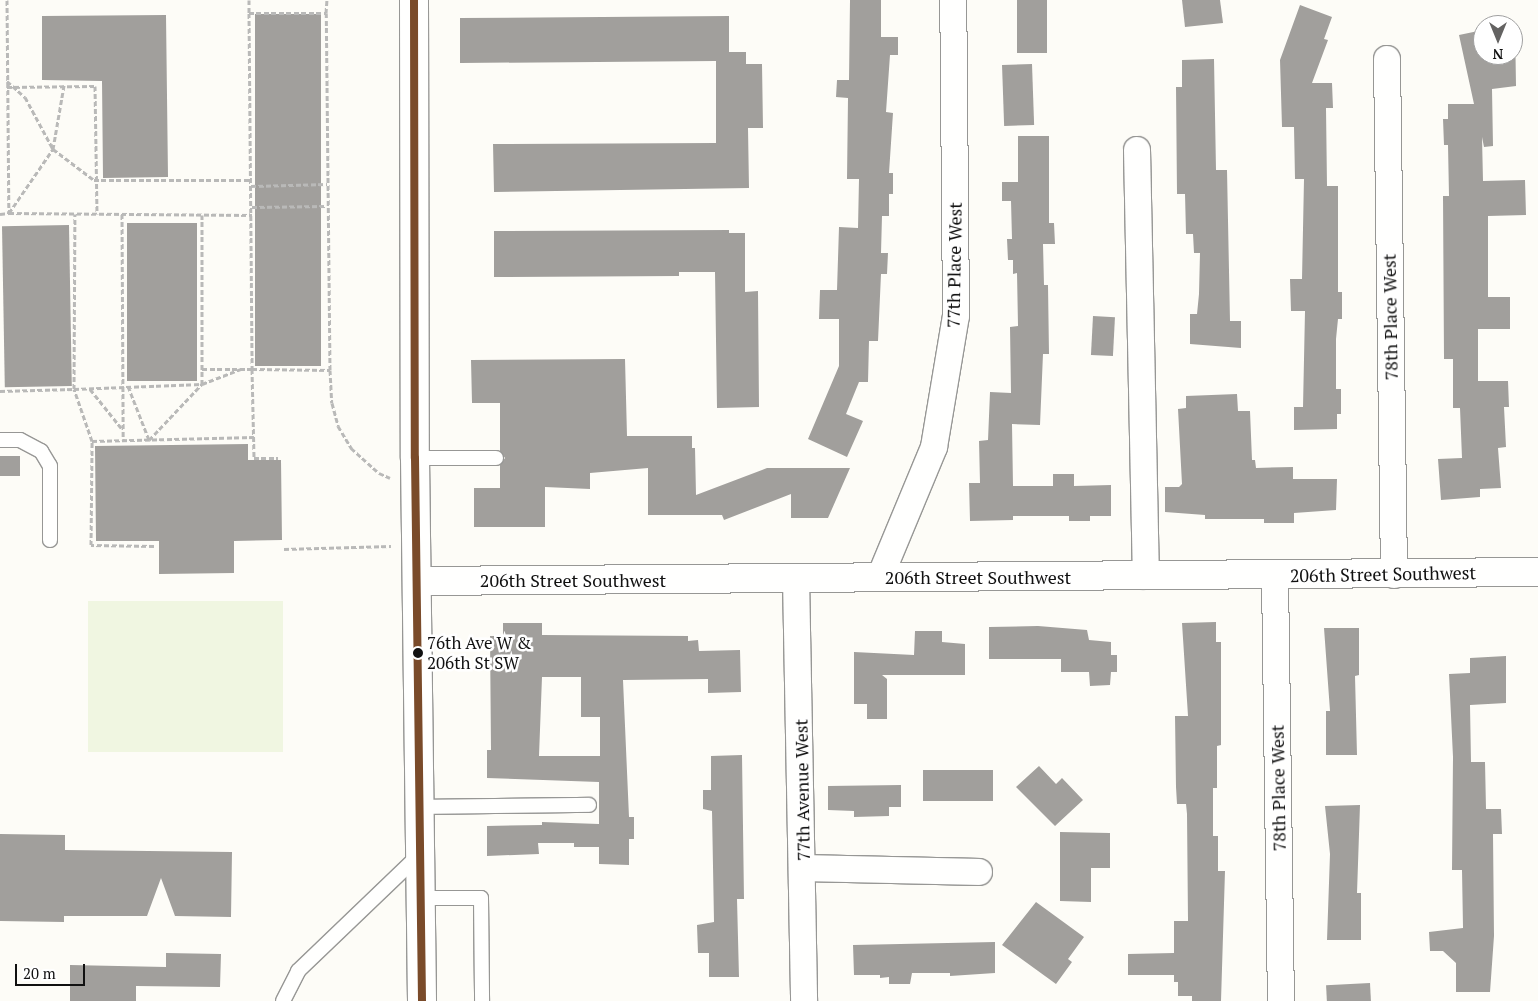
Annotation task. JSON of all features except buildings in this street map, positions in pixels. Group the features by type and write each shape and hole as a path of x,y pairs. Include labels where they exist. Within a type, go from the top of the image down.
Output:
{"street":[{"path":"414,0 415,458 419,580 422,1001"},
{"name":"77th Place West","path":"880,577 934,447 956,316 953,0"},
{"name":"78th Place West","path":"1387,60 1394,575"},
{"path":"1137,150 1146,576"},
{"name":"206th Street Southwest","path":"419,580 1275,576 1538,572"},
{"name":"78th Place West","path":"1275,576 1281,1001"},
{"name":"77th Avenue West","path":"796,578 804,868 804,1001"},
{"path":"804,868 979,872"}],"lane":[{"path":"0,440 20,440 41,451 50,466 50,540"},
{"path":"415,458 496,458"},
{"path":"421,807 589,805"},
{"path":"283,1001 298,970 421,852"},
{"path":"421,898 481,898 482,1001"}],"path":[{"path":"7,0 9,213"},
{"path":"249,0 254,458 278,458"},
{"path":"327,0 327,184 332,403 342,433 351,448 379,472 393,479"},
{"path":"249,13 326,13"},
{"path":"7,80 24,97 53,149 84,175 96,180 251,180"},
{"path":"9,213 53,149 64,85"},
{"path":"7,87 95,86 97,214"},
{"path":"251,186 327,184"},
{"path":"252,207 328,206"},
{"path":"0,214 252,214"},
{"path":"75,214 74,389 92,441 91,546 154,546"},
{"path":"122,214 122,386 124,440"},
{"path":"149,440 202,384 202,214"},
{"path":"202,369 330,370"},
{"path":"0,391 202,384 241,369"},
{"path":"128,386 149,440"},
{"path":"89,389 123,430"},
{"path":"92,441 254,437"},
{"path":"284,549 394,546"}],"green space":[{"path":"88,601 283,601 283,752 88,752"}],"transit line":[{"path":"414,0 415,458 422,1001"}],"place":[{"name":"76th Ave W & 206th St SW","path":"418,653"}]}
